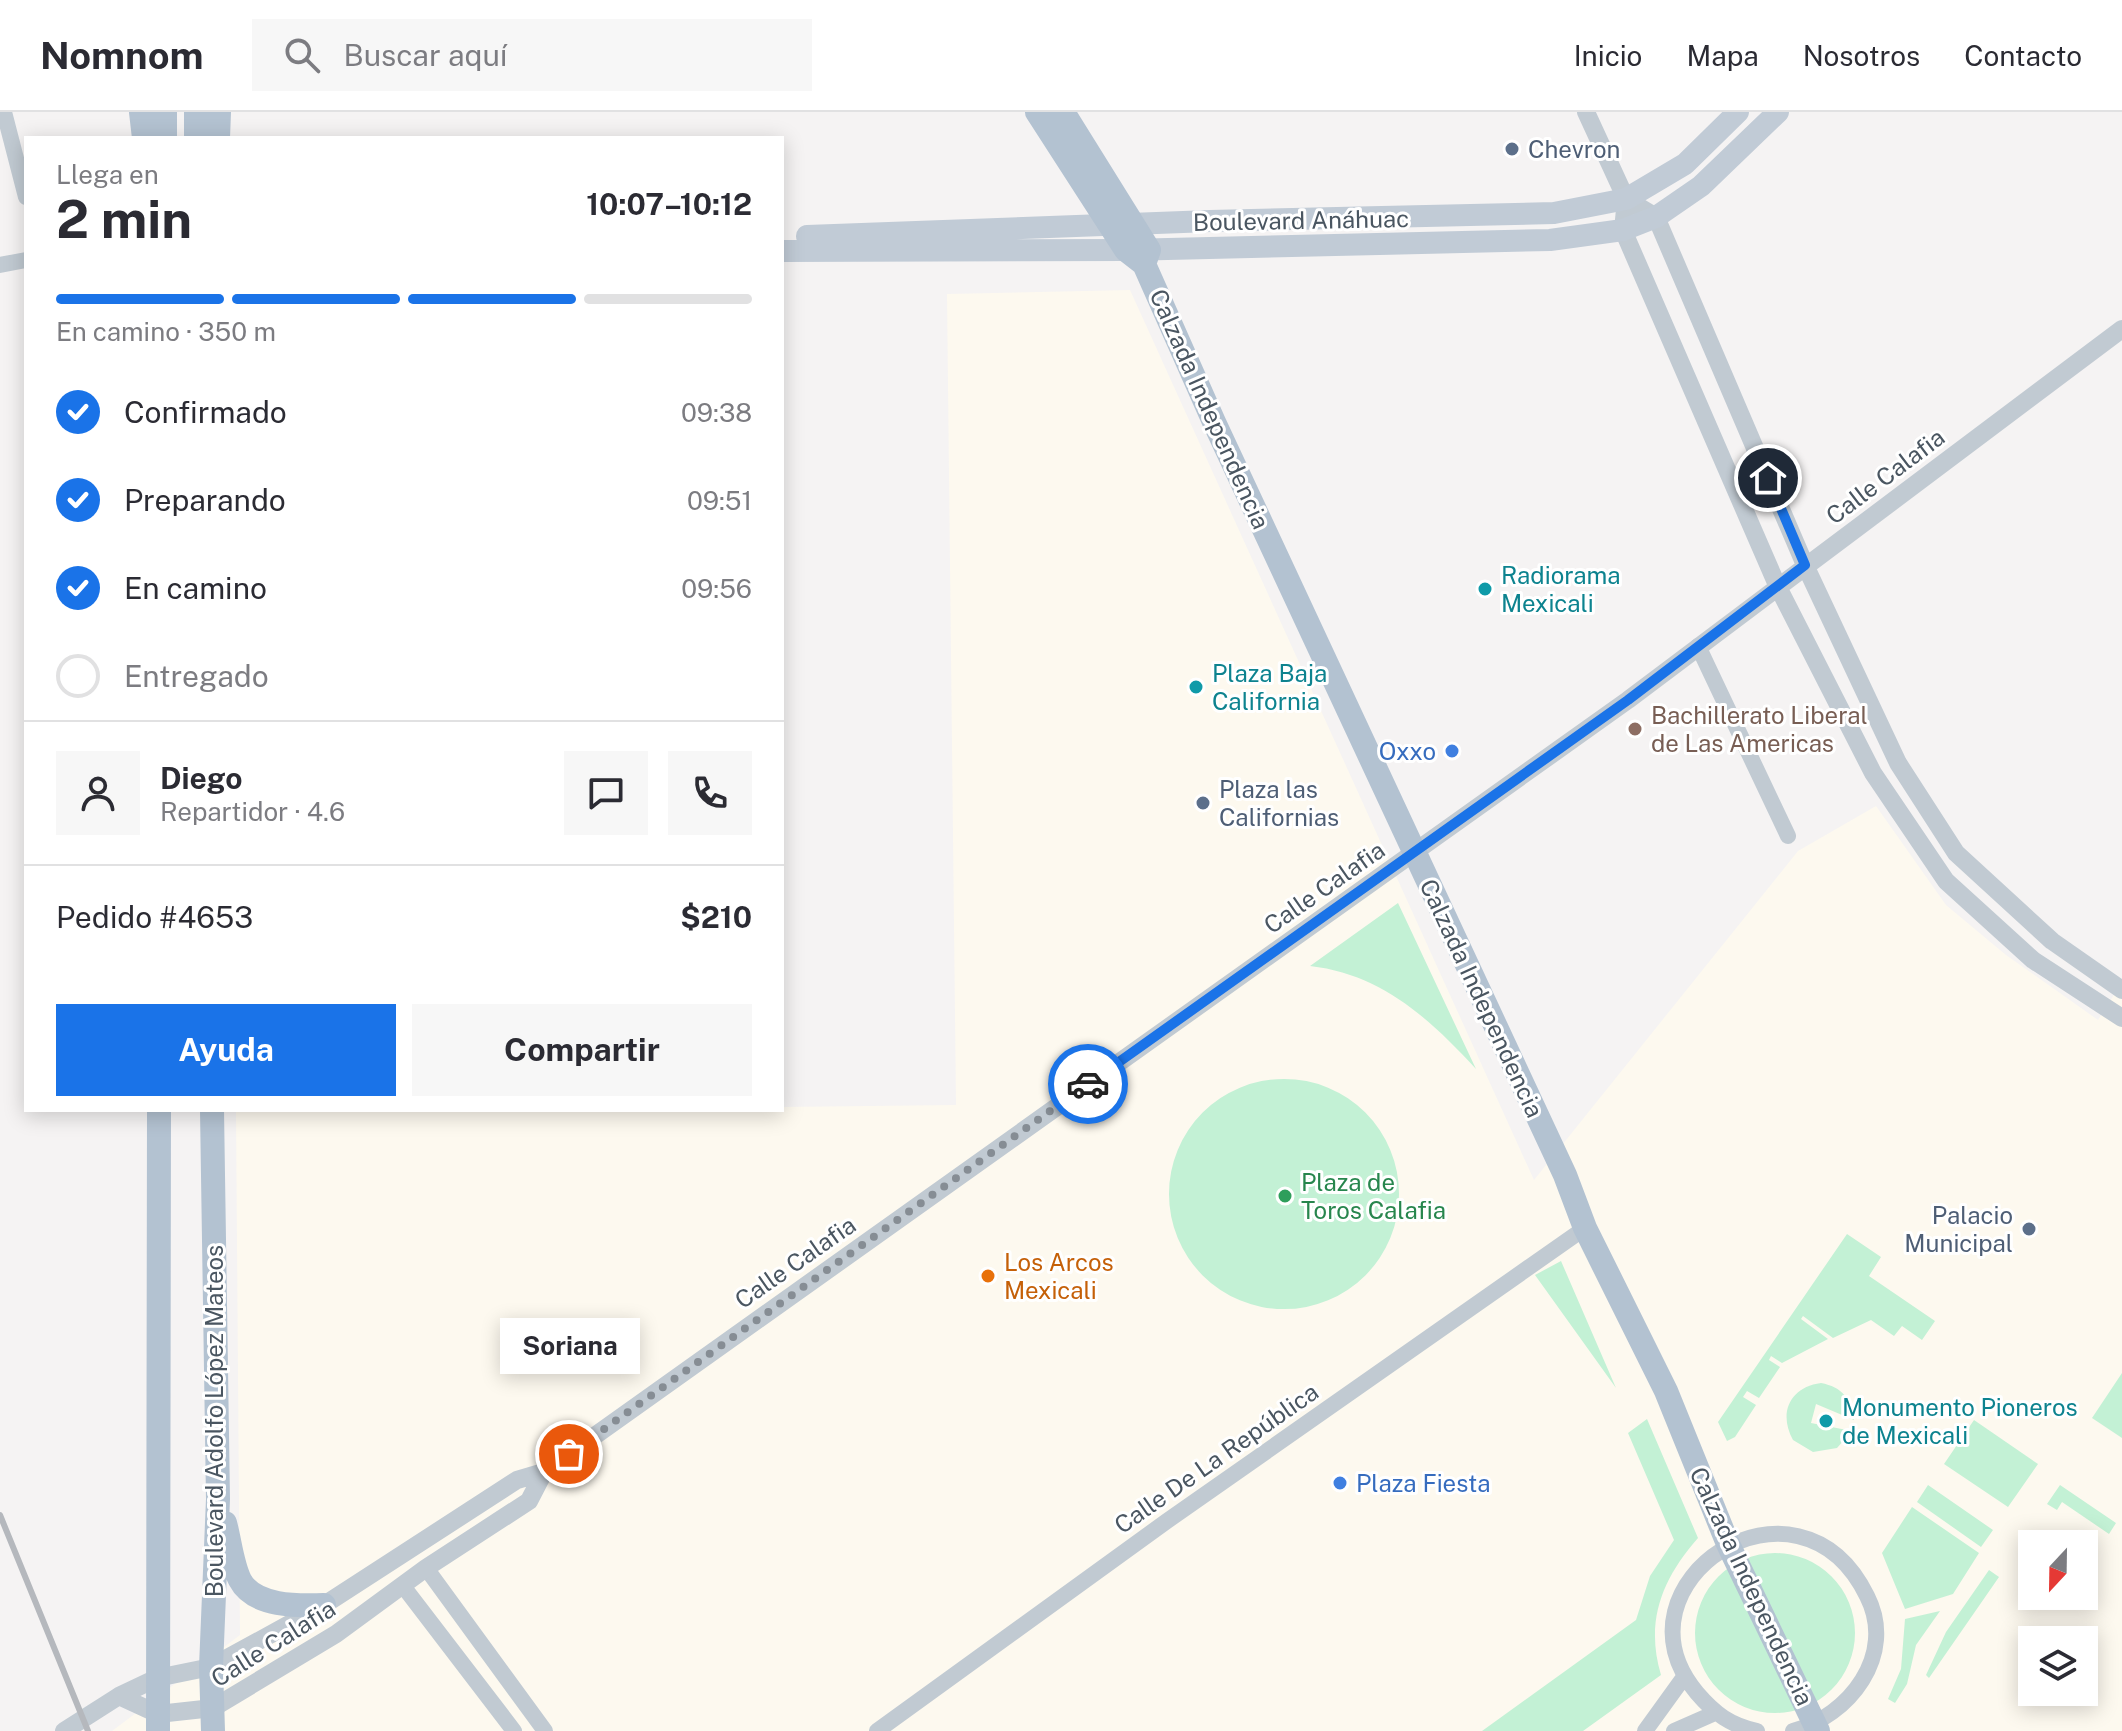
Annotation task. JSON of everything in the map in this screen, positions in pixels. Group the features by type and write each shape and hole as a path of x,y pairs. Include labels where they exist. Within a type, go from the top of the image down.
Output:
{"main road":[{"path":"141,112 144,136"},
{"path":"165,112 165,136"},
{"path":"196,112 196,136"},
{"path":"218,136 219,112"},
{"name":"Calzada Independencia","path":"1037,112 1125,225"},
{"name":"Calzada Independencia","path":"1063,112 1140,255 1413,853 1565,1175 1585,1228 1666,1391 1728,1544 1809,1729"},
{"name":"Boulevard Anáhuac","path":"784,237 1554,213 1626,199 1685,164 1738,112"},
{"name":"Boulevard Anáhuac","path":"784,251 1140,255 1550,240 1623,230 1656,217 1701,186 1778,112"},
{"path":"158,1722 159,1112"},
{"name":"Boulevard Adolfo López Mateos","path":"212,1112 218,1499 211,1667 213,1719"},
{"path":"218,1499 241,1582 270,1601 324,1605"}],"street":[{"path":"4,112 24,189"},
{"path":"1586,112 1626,199 1623,230 1777,585 1873,773 1946,881 2033,960 2122,1018"},
{"path":"1626,199 1656,217 1805,565 1898,763 1956,853 2052,941 2122,990"},
{"path":"0,265 24,260"},
{"name":"Calle Calafia","path":"64,1731 119,1696 157,1678 211,1667 324,1605 517,1480 544,1472 1628,700 1777,585 2122,329"},
{"path":"1698,646 1788,836"},
{"name":"Calle De La República","path":"877,1731 1167,1521 1585,1228"},
{"name":"Calle Calafia","path":"213,1719 426,1568 529,1501 544,1472"},
{"path":"1757,1731 1738,1727 1715,1713 1684,1677 1675,1648 1675,1617 1685,1587 1706,1559 1728,1544 1758,1533 1790,1534 1820,1544 1856,1574 1870,1600 1875,1629 1872,1659 1860,1686 1841,1709 1809,1729"},
{"path":"426,1568 545,1731"},
{"path":"403,1586 514,1731"},
{"path":"1645,1731 1684,1677"},
{"path":"119,1696 158,1722 213,1719"},
{"path":"1674,1731 1715,1713"}],"shaded area":[{"path":"1130,290 1534,1180 1798,851 1876,806 1946,905 2006,955 2098,1020 2122,982 2122,1731 112,1731 240,1635 236,1112 784,1112 784,1107 956,1105 947,294"}],"green space":[{"path":"1398,903 1476,1069 1422,1016 1402,1001 1359,978 1310,966"},
{"name":"Plaza de Toros Calafia","path":"1284,1079 1306,1081 1328,1088 1348,1098 1365,1113 1380,1130 1390,1150 1397,1172 1397,1216 1390,1238 1380,1258 1365,1275 1348,1290 1328,1300 1306,1307 1284,1309 1262,1307 1240,1300 1220,1290 1203,1275 1188,1258 1178,1238 1171,1216 1169,1194 1171,1172 1178,1150 1188,1130 1203,1113 1220,1098 1240,1088 1262,1081"},
{"path":"1847,1234 1881,1257 1869,1276 1935,1321 1922,1340 1902,1326 1894,1336 1871,1320 1833,1338 1803,1316 1801,1319 1828,1339 1782,1363 1771,1356 1769,1360 1780,1367 1759,1398 1747,1391 1743,1397 1756,1405 1735,1437 1727,1441 1718,1422"},
{"path":"1561,1261 1616,1388 1535,1275"},
{"path":"2122,1373 2122,1438 2092,1418"},
{"path":"1821,1383 1845,1395 1854,1420 1816,1404 1811,1423 1852,1431 1837,1448 1813,1452 1793,1440 1787,1411 1801,1390"},
{"path":"1647,1419 1698,1538 1675,1569 1660,1602 1655,1637 1661,1675 1583,1731 1482,1731 1636,1620 1650,1576 1674,1540 1628,1433"},
{"path":"1974,1420 2038,1464 2008,1507 1944,1464"},
{"path":"1928,1485 1993,1530 1981,1547 1917,1502"},
{"path":"2060,1485 2116,1523 2109,1534 2062,1502 2057,1510 2047,1504"},
{"path":"1912,1507 1979,1553 1953,1594 1905,1609 1882,1553"},
{"path":"1775,1553 1805,1559 1831,1577 1849,1603 1855,1633 1849,1663 1831,1689 1805,1707 1775,1713 1745,1707 1719,1689 1701,1663 1695,1633 1701,1603 1719,1577 1745,1559"},
{"path":"1989,1570 1999,1577 1929,1678 1926,1675 1946,1632"},
{"path":"1940,1611 1916,1645 1907,1684 1895,1703 1888,1699 1901,1669 1905,1619"}],"railway":[{"path":"0,1515 88,1731"}],"way so far":[{"path":"569,1454 1088,1084"}],"place":[{"name":"Chevron","path":"1512,149"},
{"name":"Radiorama Mexicali","path":"1485,589"},
{"name":"Plaza Baja California","path":"1196,687"},
{"name":"Bachillerato Liberal de Las Americas","path":"1635,729"},
{"name":"Oxxo","path":"1452,751"},
{"name":"Plaza las Californias","path":"1203,803"},
{"name":"Plaza de Toros Calafia","path":"1285,1196"},
{"name":"Palacio Municipal","path":"2029,1229"},
{"name":"Los Arcos Mexicali","path":"988,1276"},
{"name":"Monumento Pioneros de Mexicali","path":"1826,1421"},
{"name":"Soriana","path":"569,1454"},
{"name":"Plaza Fiesta","path":"1340,1483"}],"route":[{"path":"1088,1084 1628,700 1805,565 1768,478"}]}
